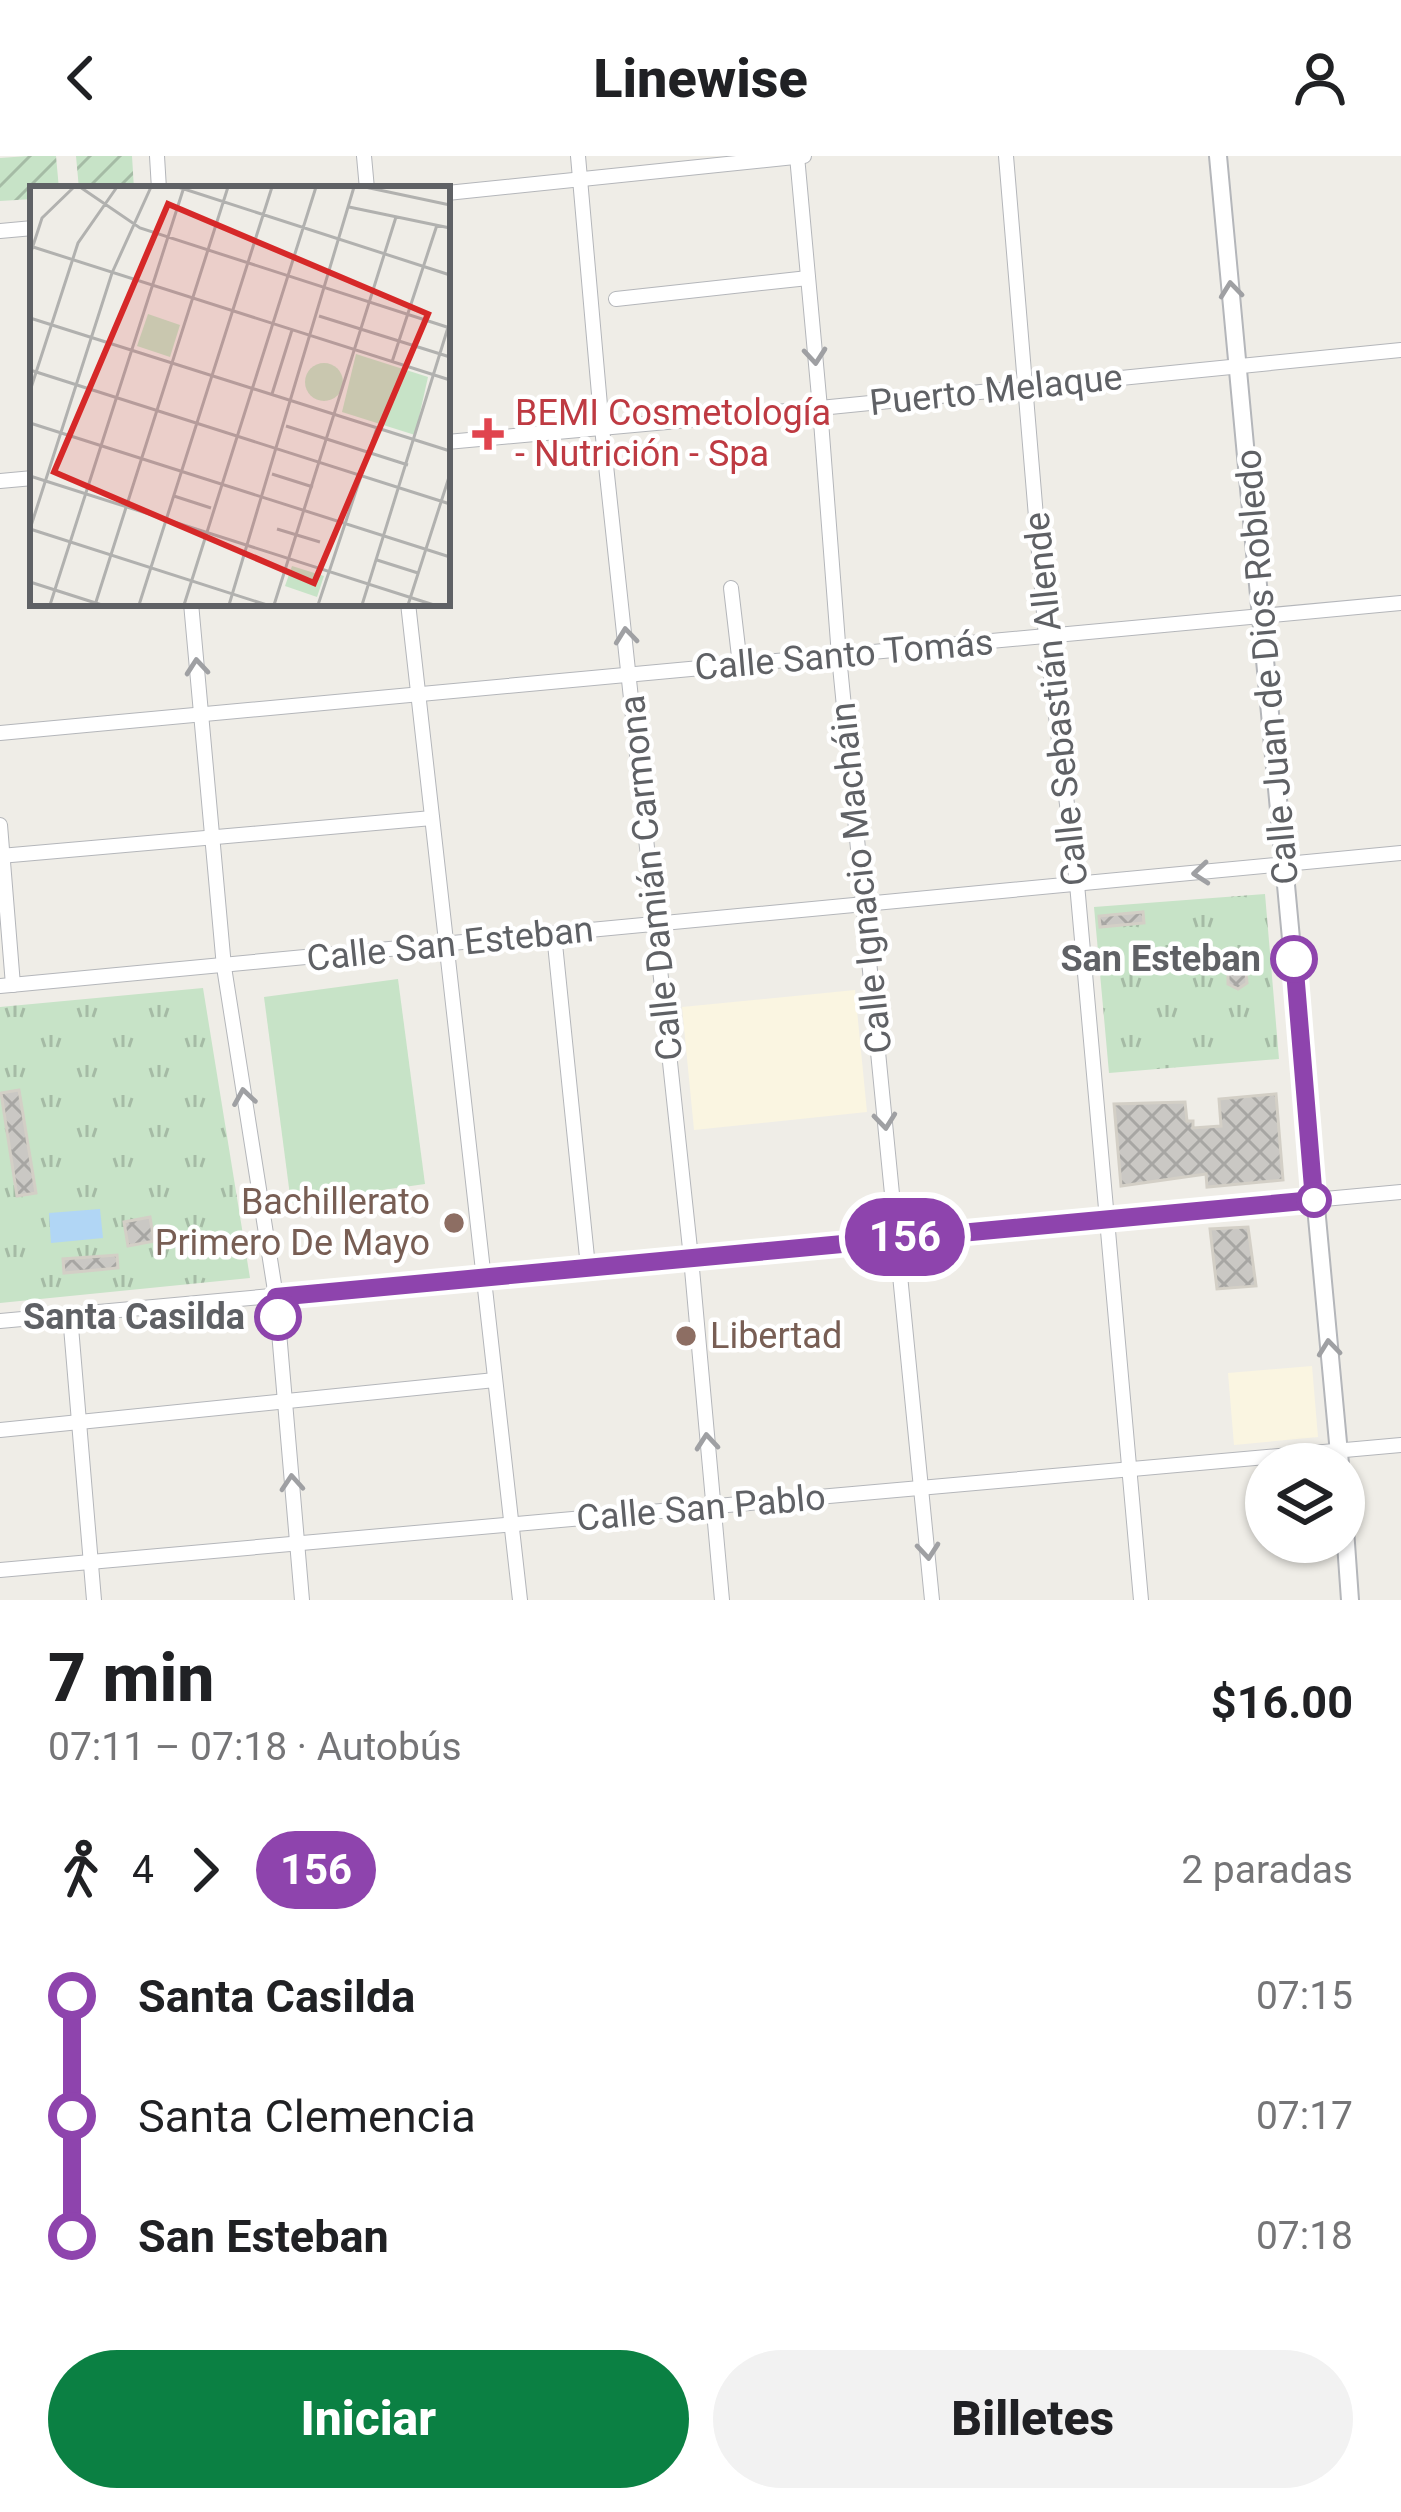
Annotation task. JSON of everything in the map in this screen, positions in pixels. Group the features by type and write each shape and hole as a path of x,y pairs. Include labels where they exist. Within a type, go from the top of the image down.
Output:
{"street":[{"path":"157,156 159,186"},
{"path":"364,156 367,186"},
{"name":"Calle Damián Carmona","path":"578,156 722,1600"},
{"path":"450,193 799,156"},
{"name":"Calle Ignacio Macháin","path":"799,156 839,656 932,1600"},
{"name":"Calle Sebastián Allende","path":"1006,156 1046,637 1077,884 1141,1600"},
{"name":"Calle Juan de Dios Robledo","path":"1218,156 1339,1443"},
{"path":"0,231 30,228"},
{"path":"616,298 808,278"},
{"name":"Puerto Melaque","path":"450,442 1401,350"},
{"path":"0,482 30,478"},
{"path":"731,588 740,665"},
{"name":"Calle Santo Tomás","path":"0,734 1401,603"},
{"path":"191,606 224,967 276,1297 302,1600"},
{"path":"408,606 520,1600"},
{"path":"1,856 432,818"},
{"path":"0,825 7,985"},
{"name":"Calle San Esteban","path":"7,985 1401,854"},
{"path":"554,934 588,1268"},
{"path":"0,1321 1401,1192"},
{"path":"70,1315 94,1600"},
{"path":"0,1430 495,1380"},
{"name":"Calle San Pablo","path":"1365,1452 1401,1444"},
{"name":"Calle San Pablo","path":"0,1570 713,1505 1245,1463"},
{"path":"1347,1563 1350,1600"}],"shaded area":[{"path":"855,990 867,1112 694,1130 682,1007"},
{"path":"1312,1366 1318,1437 1234,1445 1228,1373"}],"green space":[{"path":"56,156 59,186 30,186 30,199 0,201 0,158"},
{"path":"76,156 132,156 134,186 79,186"},
{"path":"1265,894 1279,1059 1109,1073 1094,907"},
{"path":"398,979 425,1184 291,1203 264,997"},
{"path":"203,988 250,1278 0,1303 0,1007"}],"water":[{"path":"100,1209 103,1238 51,1243 49,1213"}],"building":[{"path":"1143,912 1144,923 1100,927 1099,916"},
{"path":"1236,968 1246,972 1247,983 1238,989 1228,984 1228,974"},
{"path":"19,1090 36,1193 17,1196 1,1093"},
{"path":"1276,1094 1283,1180 1207,1187 1206,1174 1121,1186 1114,1104 1185,1102 1187,1121 1193,1121 1193,1128 1221,1126 1219,1099"},
{"path":"150,1217 154,1241 128,1246 124,1222"},
{"path":"1248,1227 1256,1286 1217,1289 1210,1229"},
{"path":"117,1255 118,1268 64,1273 63,1259"}],"bus line":[{"name":"156","path":"278,1317 276,1297 1314,1200 1294,959"}],"place":[{"name":"BEMI Cosmetología - Nutrición - Spa","path":"488,434"},
{"name":"San Esteban","path":"1294,959"},
{"name":"Bachillerato Primero De Mayo","path":"454,1223"},
{"name":"Santa Casilda","path":"278,1317"},
{"name":"Libertad","path":"686,1336"}]}
